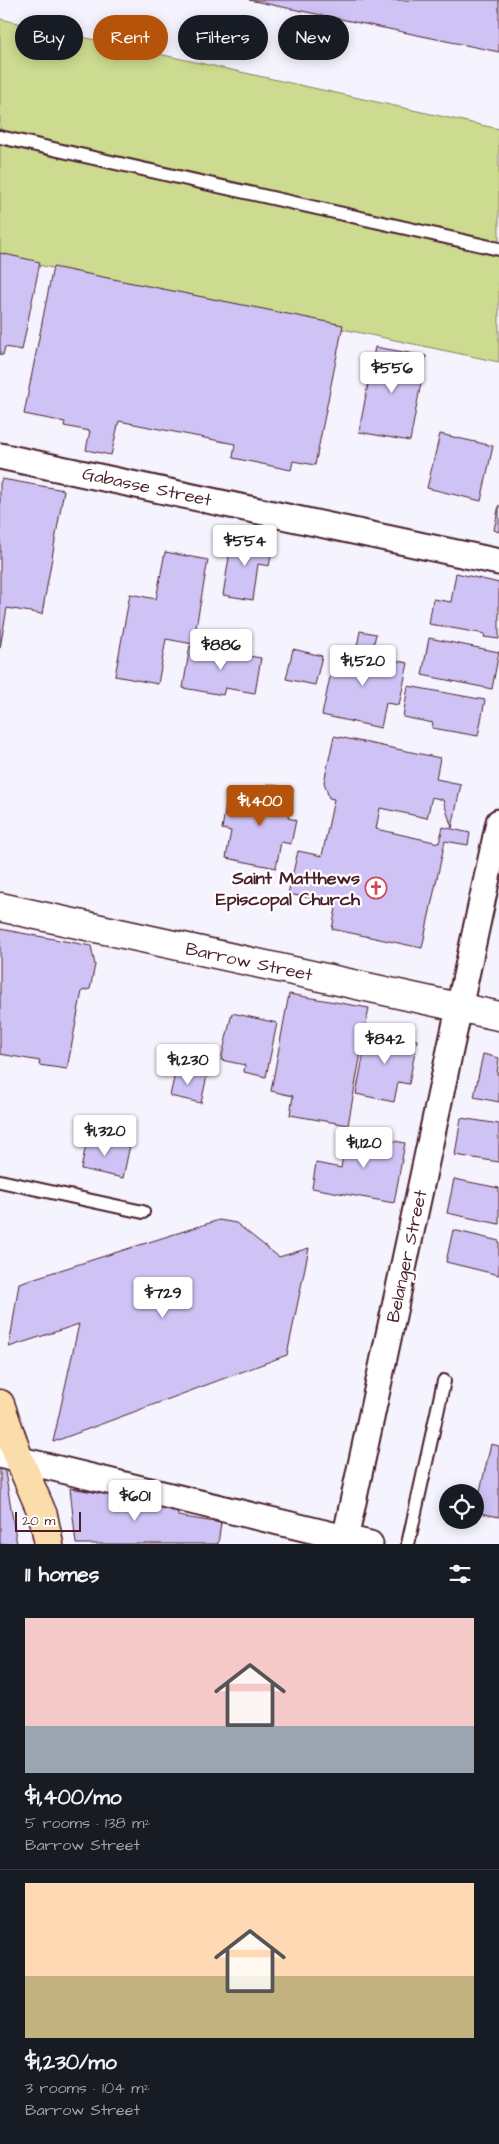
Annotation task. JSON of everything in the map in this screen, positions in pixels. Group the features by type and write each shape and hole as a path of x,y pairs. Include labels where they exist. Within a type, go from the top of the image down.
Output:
{"main road":[{"name":"Barrow Street","path":"0,907 499,1016"},
{"path":"0,1404 10,1457 43,1515 49,1544"}],"street":[{"name":"Gabasse Street","path":"0,456 499,562"},
{"name":"Belanger Street","path":"345,1542 461,1008 499,822"},
{"path":"10,1457 345,1542 370,1544"}],"lane":[{"path":"0,138 499,249"},
{"path":"0,1181 143,1212"},
{"path":"408,1544 444,1381"}],"green space":[{"path":"0,19 15,22 15,60 83,60 83,37 93,40 93,60 168,60 168,56 178,58 178,60 186,60 499,129 499,362 0,257"}],"building":[{"path":"249,0 499,0 499,52 349,21 349,15 321,15"},
{"path":"0,253 40,262 22,350 5,347 3,355 0,355"},
{"path":"53,267 343,325 315,465 293,461 291,470 233,458 235,444 119,421 111,455 86,450 90,431 64,426 65,422 24,414"},
{"path":"375,347 426,356 410,441 359,432"},
{"path":"440,434 493,446 481,501 427,488"},
{"path":"2,479 64,490 42,614 7,608 0,648 0,483"},
{"path":"499,505 499,532 494,530"},
{"path":"232,538 273,545 269,566 258,564 253,600 223,595"},
{"path":"165,552 208,560 193,644 166,639 158,684 115,676 130,594 156,599"},
{"path":"456,573 499,583 499,639 484,637 485,634 429,624 433,599 451,602"},
{"path":"360,631 376,634 369,666 391,670 393,660 408,663 399,705 386,703 381,728 322,715 334,658 354,662"},
{"path":"429,638 499,652 492,689 422,675"},
{"path":"190,646 261,658 255,693 225,688 223,695 183,688"},
{"path":"293,649 322,656 315,685 286,679"},
{"path":"408,686 485,700 478,736 432,728 433,723 403,717"},
{"path":"334,736 440,758 436,779 461,784 452,828 443,800 432,797 427,818 380,808 376,829 439,843 443,827 470,833 468,845 445,841 422,948 332,929 337,903 288,894 298,851 322,856 334,799 329,798 324,782"},
{"path":"268,784 293,789 288,818 296,820 291,844 281,842 276,868 226,858 231,831 222,829 226,805 234,806 236,795 265,801"},
{"path":"0,929 91,946 95,965 90,989 82,991 67,1069 39,1065 40,1061 0,1054"},
{"path":"289,994 369,1008 348,1125 290,1115 293,1096 271,1091"},
{"path":"232,1013 277,1023 266,1077 244,1072 245,1065 221,1060"},
{"path":"368,1031 417,1040 409,1084 398,1082 394,1102 356,1094"},
{"path":"483,1054 499,1058 497,1074 499,1075 499,1102 474,1097"},
{"path":"176,1069 207,1076 201,1103 170,1096"},
{"path":"461,1118 499,1124 499,1162 455,1155"},
{"path":"347,1132 405,1143 394,1203 312,1188 316,1163 341,1168"},
{"path":"88,1135 130,1145 123,1178 81,1169"},
{"path":"454,1179 499,1188 499,1224 447,1213"},
{"path":"219,1220 236,1223 279,1257 309,1248 287,1355 53,1442 79,1324 9,1347 19,1283"},
{"path":"453,1230 499,1241 499,1275 446,1262"},
{"path":"491,1444 499,1446 499,1517 484,1514 484,1484 482,1484"},
{"path":"0,1466 4,1466 17,1544 0,1544"},
{"path":"70,1488 180,1507 178,1507 178,1516 221,1523 218,1544 76,1544"}],"place":[{"name":"Saint Matthews Episcopal Church","path":"376,888"}]}
